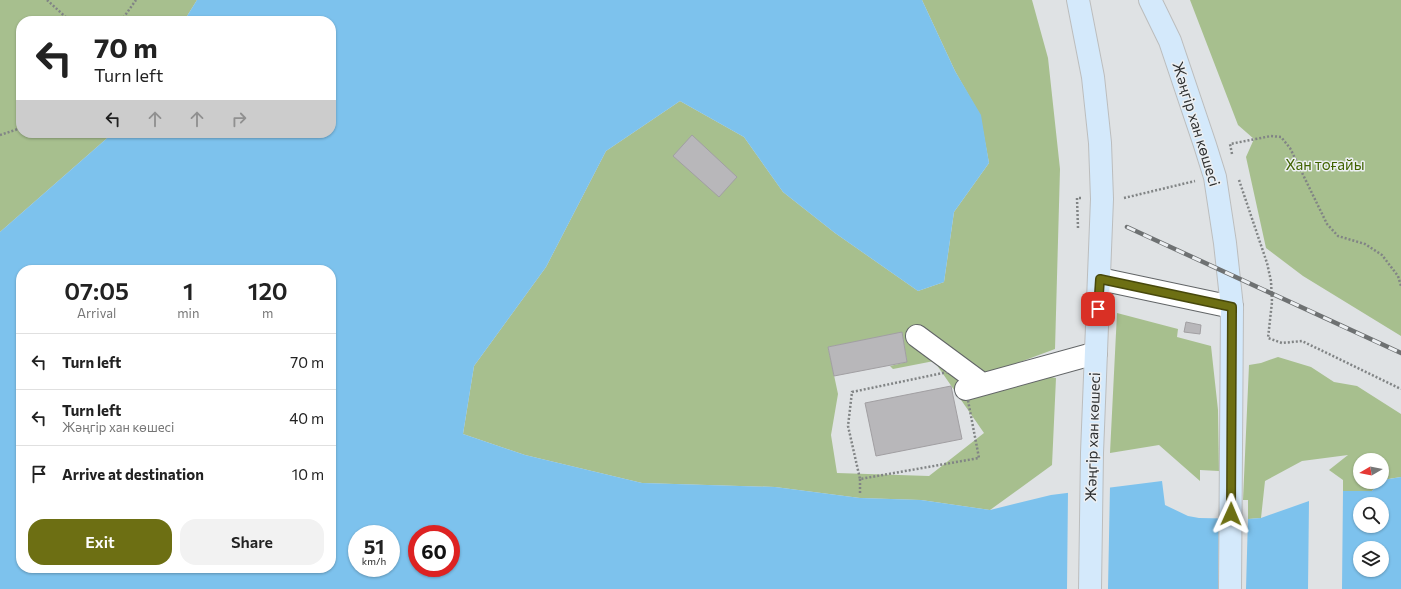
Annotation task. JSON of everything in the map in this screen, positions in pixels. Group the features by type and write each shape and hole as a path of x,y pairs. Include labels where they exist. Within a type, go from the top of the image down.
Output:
{"main road":[{"name":"Жәңгір хан көшесі","path":"1078,0 1093,77 1100,143 1102,199 1092,453 1090,589"},
{"name":"Жәңгір хан көшесі","path":"1150,0 1170,41 1201,131 1215,177 1225,243 1232,307 1230,589"}],"lane":[{"path":"1100,279 1232,307"},
{"path":"917,336 970,381 1096,353"}],"path":[{"path":"47,0 65,16"},
{"path":"125,16 136,0"},
{"path":"0,135 16,130"},
{"path":"1230,144 1271,136 1281,136 1290,148 1327,224 1338,236 1365,244 1382,255 1398,276 1401,286"},
{"path":"1236,173 1267,263 1271,282 1272,302 1268,338 1282,343 1302,341 1401,389"},
{"path":"860,479 979,458 970,381 852,392 848,426 860,479 860,495"}],"green space":[{"path":"0,0 197,0 187,16 16,16 16,138 107,138 0,232"},
{"path":"922,0 1032,0 1048,58 1060,169 1055,349 1004,368 1056,378 1052,465 990,510 921,500 860,498 775,487 642,483 525,455 463,434 474,366 546,267 606,151 680,101 744,137 783,192 835,233 918,291 944,282 954,212 989,163 980,115 955,71","holes":["902,333 907,362 890,366 893,369 934,361 984,433 929,476 837,473 831,435 838,394 828,347"]},
{"name":"Хан тоғайы","path":"1190,0 1401,0 1401,336 1303,276 1266,248 1246,157 1254,139 1238,125"},
{"path":"1117,313 1178,329 1177,337 1211,346 1218,410 1219,471 1200,470 1200,481 1159,445 1110,453"},
{"path":"1278,357 1311,367 1334,382 1357,386 1401,414 1401,477 1389,479 1389,453 1353,453 1353,489 1374,489 1372,491 1343,491 1343,480 1329,470 1348,455 1302,461 1265,481 1261,518 1248,519 1248,500 1243,500 1249,365 1261,363"}],"water":[{"path":"197,0 922,0 955,71 981,115 989,163 954,212 944,282 918,291 835,233 783,192 744,137 680,101 606,151 546,267 474,366 463,434 525,455 642,483 775,487 860,498 921,500 990,510 1051,495 1162,481 1165,505 1188,516 1199,518 1261,518 1309,501 1308,589 0,589 0,232 107,138 336,138 336,16 187,16"},
{"path":"1401,477 1401,589 1342,589 1343,491 1372,491 1374,489 1389,489 1389,479"}],"pier":[{"path":"1110,486 1108,589 1067,589 1068,491"},
{"path":"1219,517 1248,517 1246,589 1218,589"}],"building":[{"path":"692,135 737,177 719,197 673,156"},
{"path":"1186,322 1201,325 1200,334 1184,332"},
{"path":"902,332 907,362 834,376 828,347"},
{"path":"951,386 962,439 876,456 865,403"}],"railway":[{"path":"1127,227 1401,353"}],"route":[{"path":"1098,309 1100,279 1232,307 1231,514"}]}
